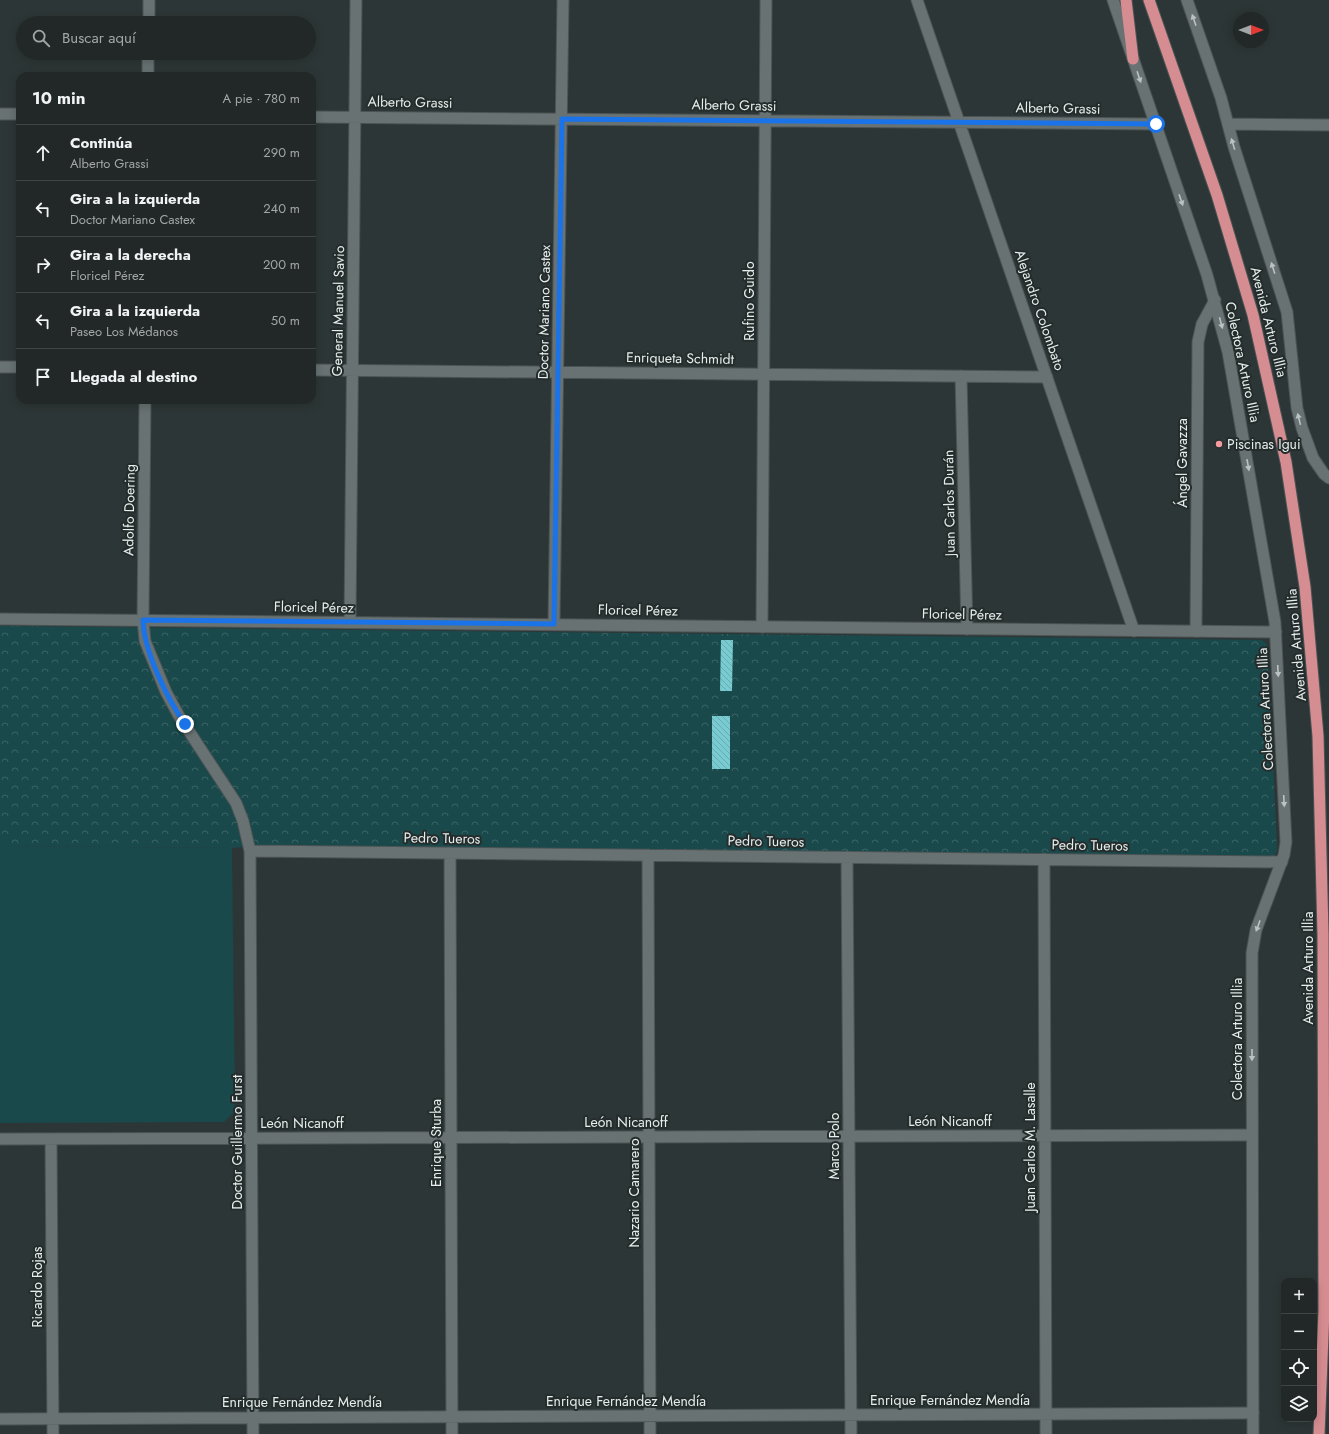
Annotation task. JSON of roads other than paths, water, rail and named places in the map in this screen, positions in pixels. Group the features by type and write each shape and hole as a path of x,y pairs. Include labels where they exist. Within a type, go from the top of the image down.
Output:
{"highway":[{"path":"1126,0 1133,59"},
{"name":"Avenida Arturo Illia","path":"1149,0 1209,171 1239,266 1265,364 1286,462 1302,562 1315,686 1326,931 1324,1310 1319,1434"},
{"name":"Avenida Arturo Illia","path":"1324,1310 1329,1369"}],"street":[{"path":"149,0 149,16"},
{"name":"General Manuel Savio","path":"350,622 356,0"},
{"name":"Doctor Mariano Castex","path":"554,624 564,0"},
{"name":"Rufino Guido","path":"762,627 766,0"},
{"name":"Alejandro Colombato","path":"917,0 1134,630"},
{"name":"Colectora Arturo Illia","path":"1113,0 1214,300 1228,352 1272,601 1276,632 1286,842 1282,862 1256,930 1252,950 1253,1434"},
{"path":"1187,0 1287,312 1297,408 1302,428 1313,458 1324,474 1329,478"},
{"path":"148,60 148,72"},
{"path":"0,114 16,114"},
{"name":"Alberto Grassi","path":"316,116 1156,124"},
{"path":"1228,124 1329,125"},
{"name":"Ángel Gavazza","path":"1196,631 1198,342 1202,324 1214,300"},
{"path":"0,367 16,367"},
{"name":"Enriqueta Schmidt","path":"316,370 1047,377"},
{"name":"Juan Carlos Durán","path":"961,376 967,629"},
{"name":"Adolfo Doering","path":"145,404 143,620 145,641 166,692 236,803 243,821 250,850"},
{"name":"Floricel Pérez","path":"0,618 1276,632"},
{"name":"Pedro Tueros","path":"250,850 1282,862"},
{"name":"Doctor Guillermo Furst","path":"250,850 253,1434"},
{"name":"Enrique Sturba","path":"450,853 452,1434"},
{"name":"Nazario Camarero","path":"648,855 650,1434"},
{"name":"Marco Polo","path":"847,857 851,1434"},
{"name":"Juan Carlos M. Lasalle","path":"1044,859 1046,1434"},
{"name":"León Nicanoff","path":"0,1139 1252,1135"},
{"name":"Ricardo Rojas","path":"51,1139 53,1434"},
{"name":"Enrique Fernández Mendía","path":"0,1418 1253,1414"}],"place":[{"name":"Piscinas Igui","path":"1219,444"}]}
